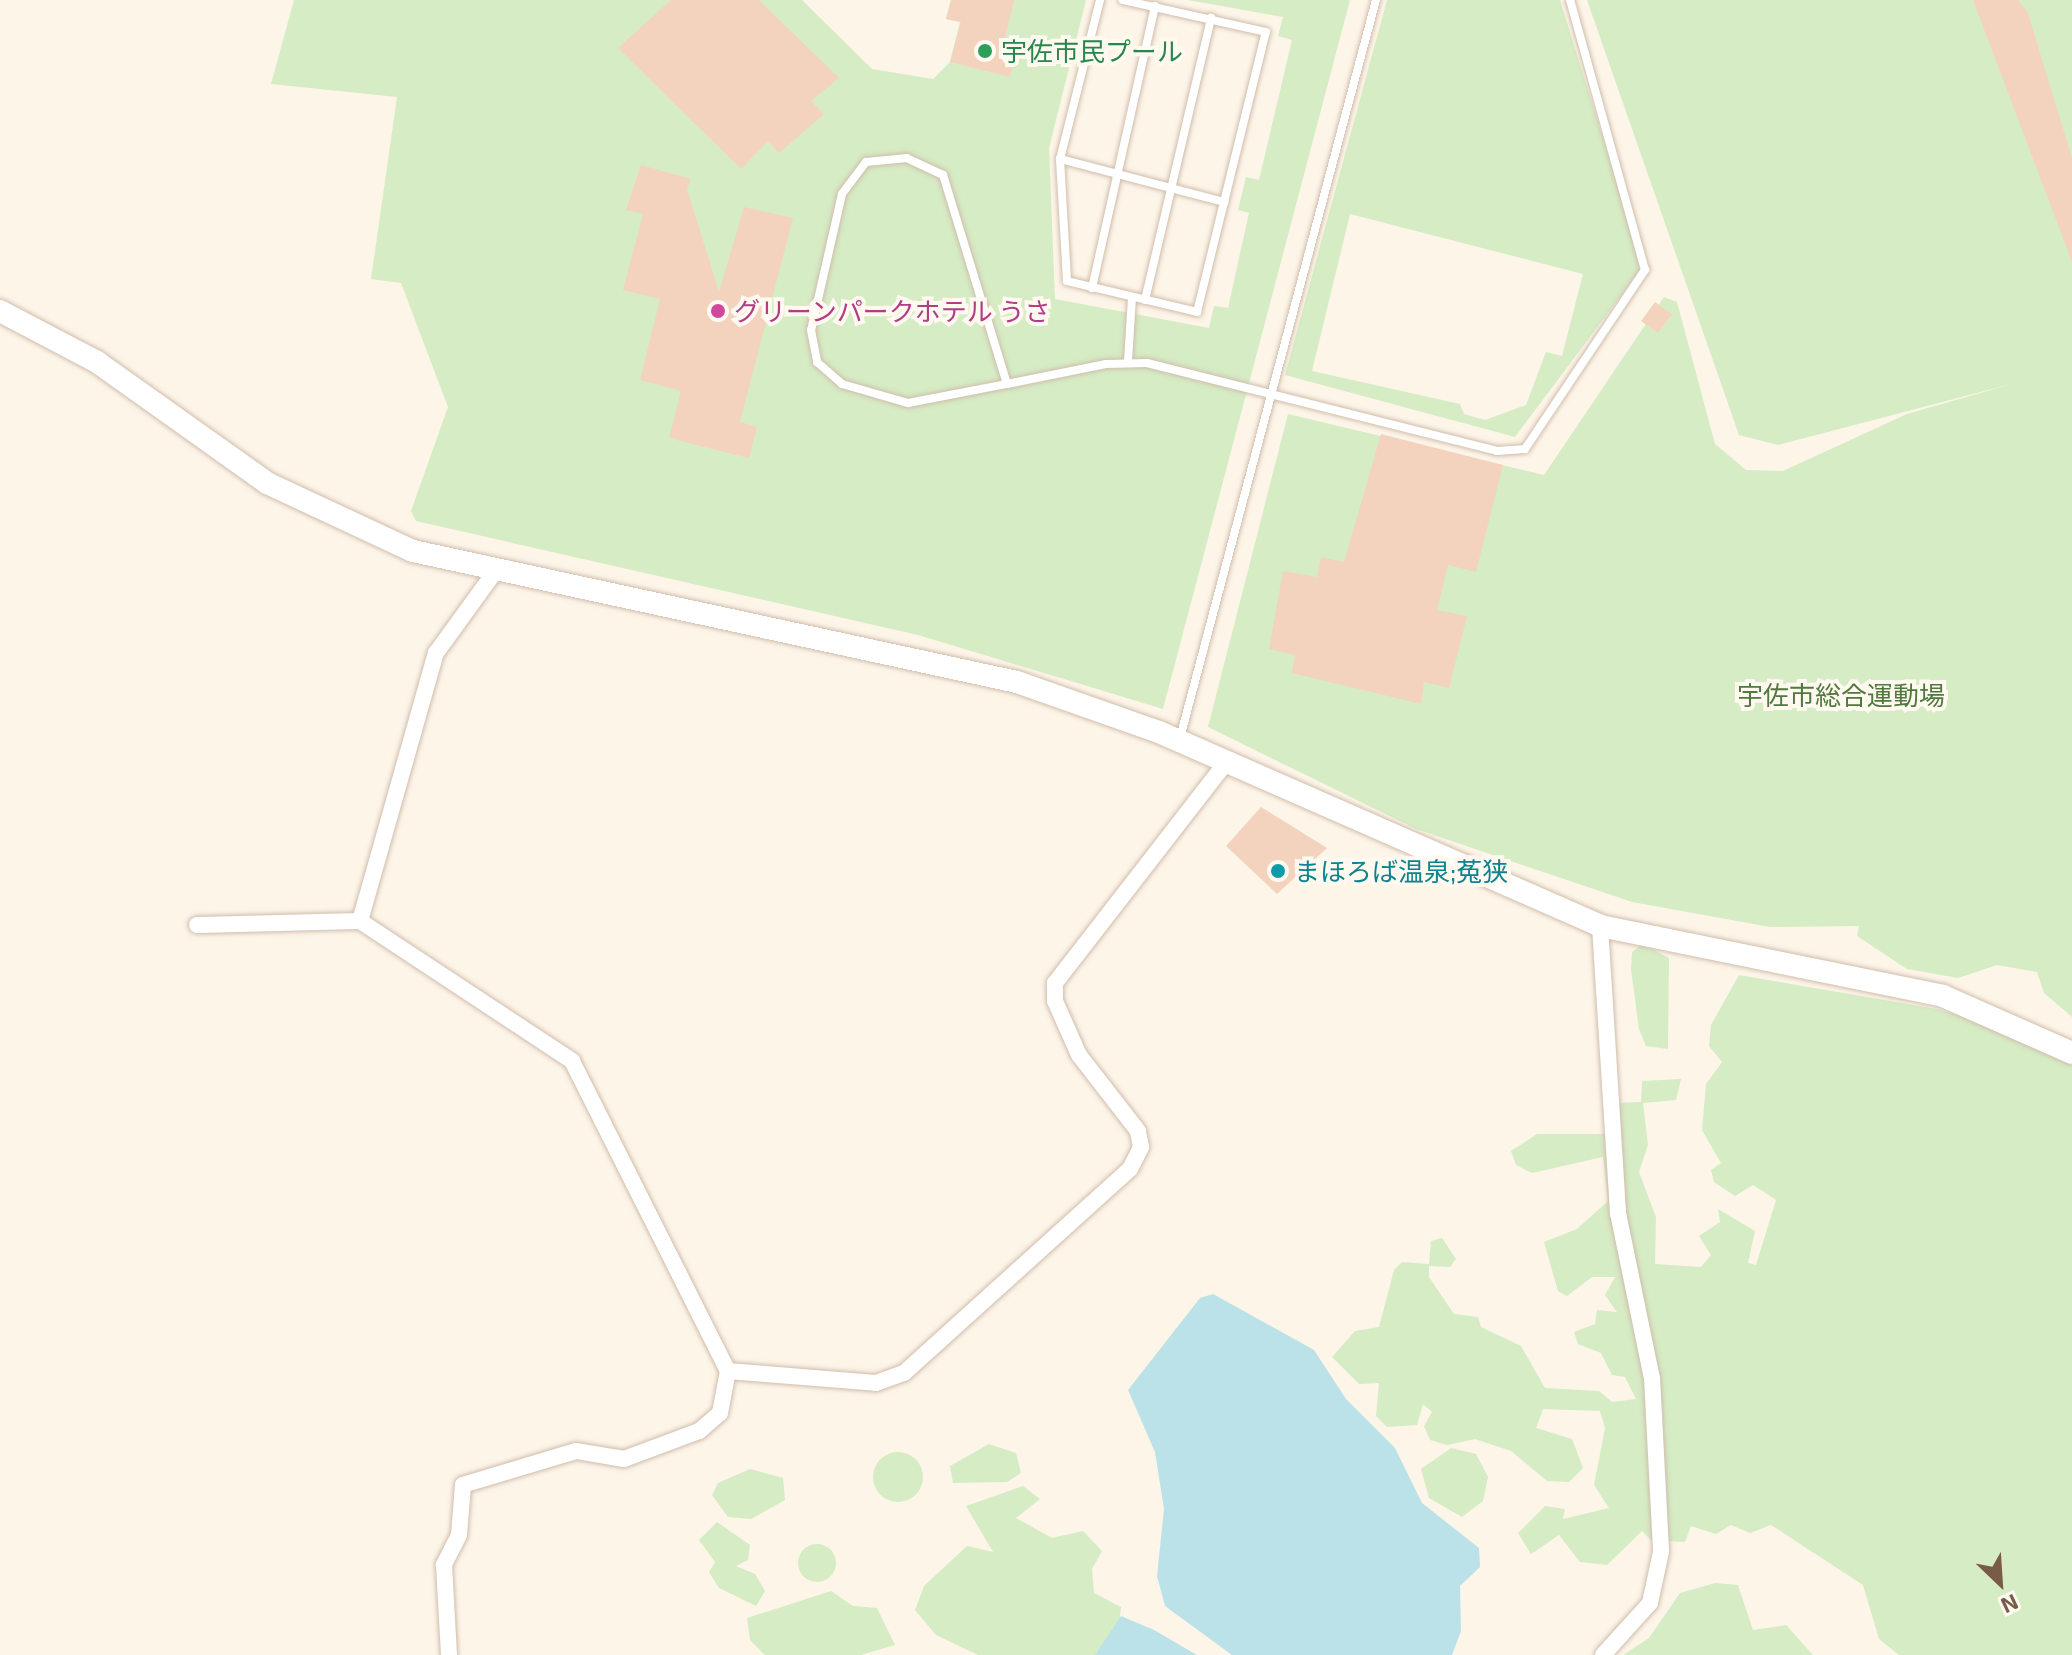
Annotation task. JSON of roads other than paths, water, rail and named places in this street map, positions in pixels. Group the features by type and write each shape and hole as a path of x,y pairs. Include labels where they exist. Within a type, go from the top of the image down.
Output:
{"street":[{"path":"0,311 74,347 310,507 413,551 494,573 986,674 1179,741 1600,926 1943,996 2072,1053"},
{"path":"360,921 436,653 494,573"},
{"path":"728,1371 876,1383 904,1373 1130,1169 1141,1147 1138,1131 1079,1055 1055,1001 1055,983 1227,761"},
{"path":"197,925 360,921 583,1072 728,1371 720,1413 699,1431 624,1459 576,1451 463,1485 459,1535 444,1565 449,1655"},
{"path":"1600,926 1618,1213 1652,1378 1661,1552 1658,1584 1641,1618 1603,1655"}],"lane":[{"path":"1100,0 1060,159 1067,281 1197,312 1266,32 1123,0"},
{"path":"1179,741 1269,391 1376,0"},
{"path":"1007,384 943,175 907,158 866,162 842,194 811,330 817,362 842,384 908,403 1128,361 1269,391 1497,451 1525,449 1645,270 1570,0"},
{"path":"1092,288 1155,6"},
{"path":"1145,300 1211,18"},
{"path":"1060,159 1224,202"},
{"path":"1128,361 1132,297"}],"water":[{"path":"1213,1294 1314,1350 1346,1399 1395,1448 1422,1503 1479,1548 1480,1567 1460,1586 1461,1631 1452,1655 1232,1655 1165,1606 1157,1576 1164,1509 1155,1452 1128,1390 1200,1298"},
{"path":"1121,1616 1154,1630 1197,1655 1095,1655"}],"place":[{"name":"宇佐市民プール","path":"985,51"},
{"name":"グリーンパークホテル うさ","path":"718,311"},
{"name":"まほろば温泉;菟狭","path":"1278,871"}],"park label":[{"name":"宇佐市総合運動場","path":"1841,695"}]}
